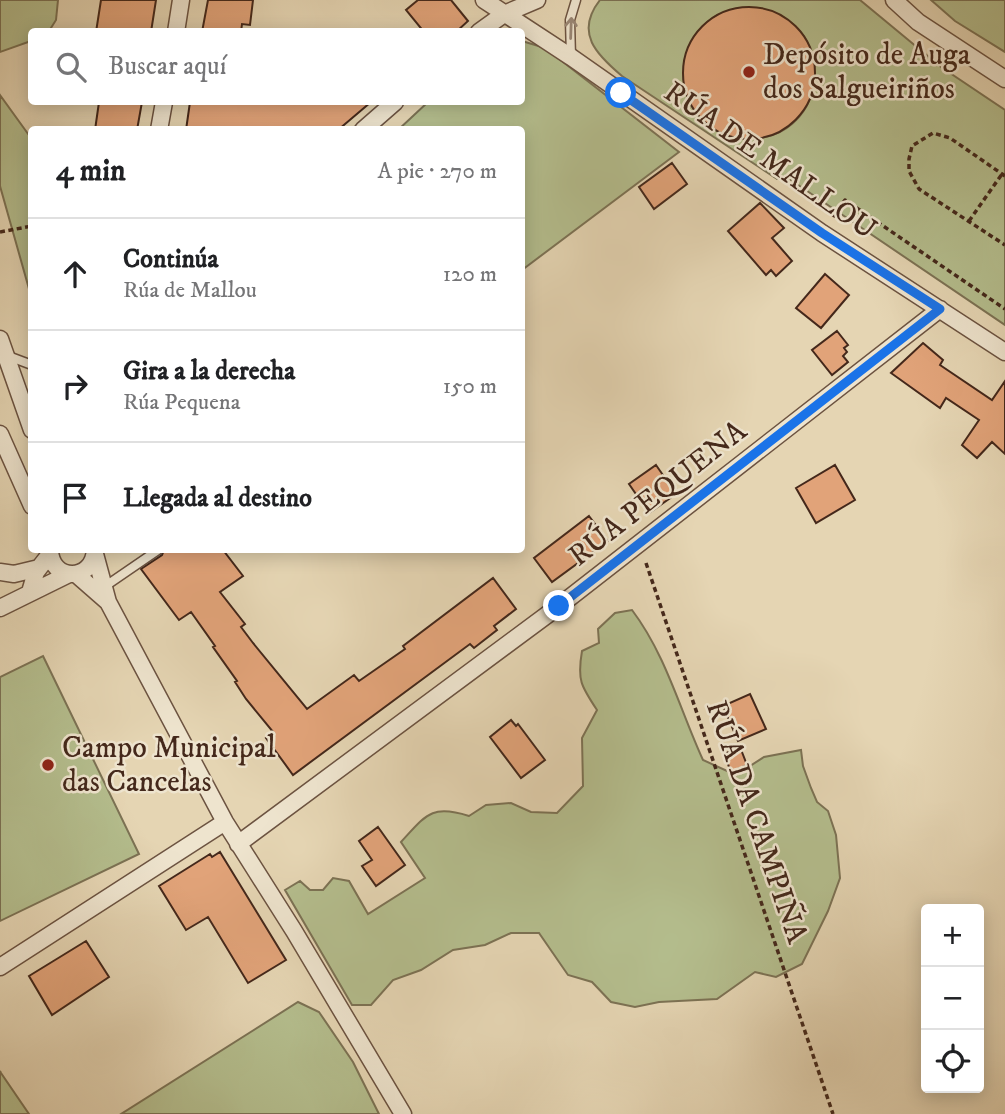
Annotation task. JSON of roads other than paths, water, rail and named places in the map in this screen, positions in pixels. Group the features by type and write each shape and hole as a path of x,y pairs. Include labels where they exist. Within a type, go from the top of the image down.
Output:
{"street":[{"path":"177,28 181,0"},
{"name":"RÚA DE MALLOU","path":"484,0 525,28"},
{"path":"485,28 504,15 537,0"},
{"path":"894,0 918,22 1005,79"},
{"name":"RÚA DE MALLOU","path":"525,28 571,57 822,233 1005,352"},
{"path":"160,126 163,105"},
{"path":"368,126 392,105"},
{"name":"RÚA PEQUENA","path":"238,844 639,544 940,309"},
{"path":"3,347 28,419"},
{"path":"0,434 28,497"},
{"path":"30,592 39,568 49,553"},
{"path":"50,553 56,567 106,594"},
{"path":"95,553 106,594 225,822 294,931 403,1114"},
{"path":"0,608 89,567 95,553"},
{"path":"7,573 39,568"},
{"path":"7,573 30,592"},
{"path":"0,967 225,822"}],"lane":[{"path":"571,57 570,20 576,0"},
{"path":"3,347 28,363"},
{"path":"106,594 154,553"}],"place":[{"name":"Depósito de Auga dos Salgueiriños","path":"749,72"},
{"name":"Campo Municipal das Cancelas","path":"48,765"}]}
